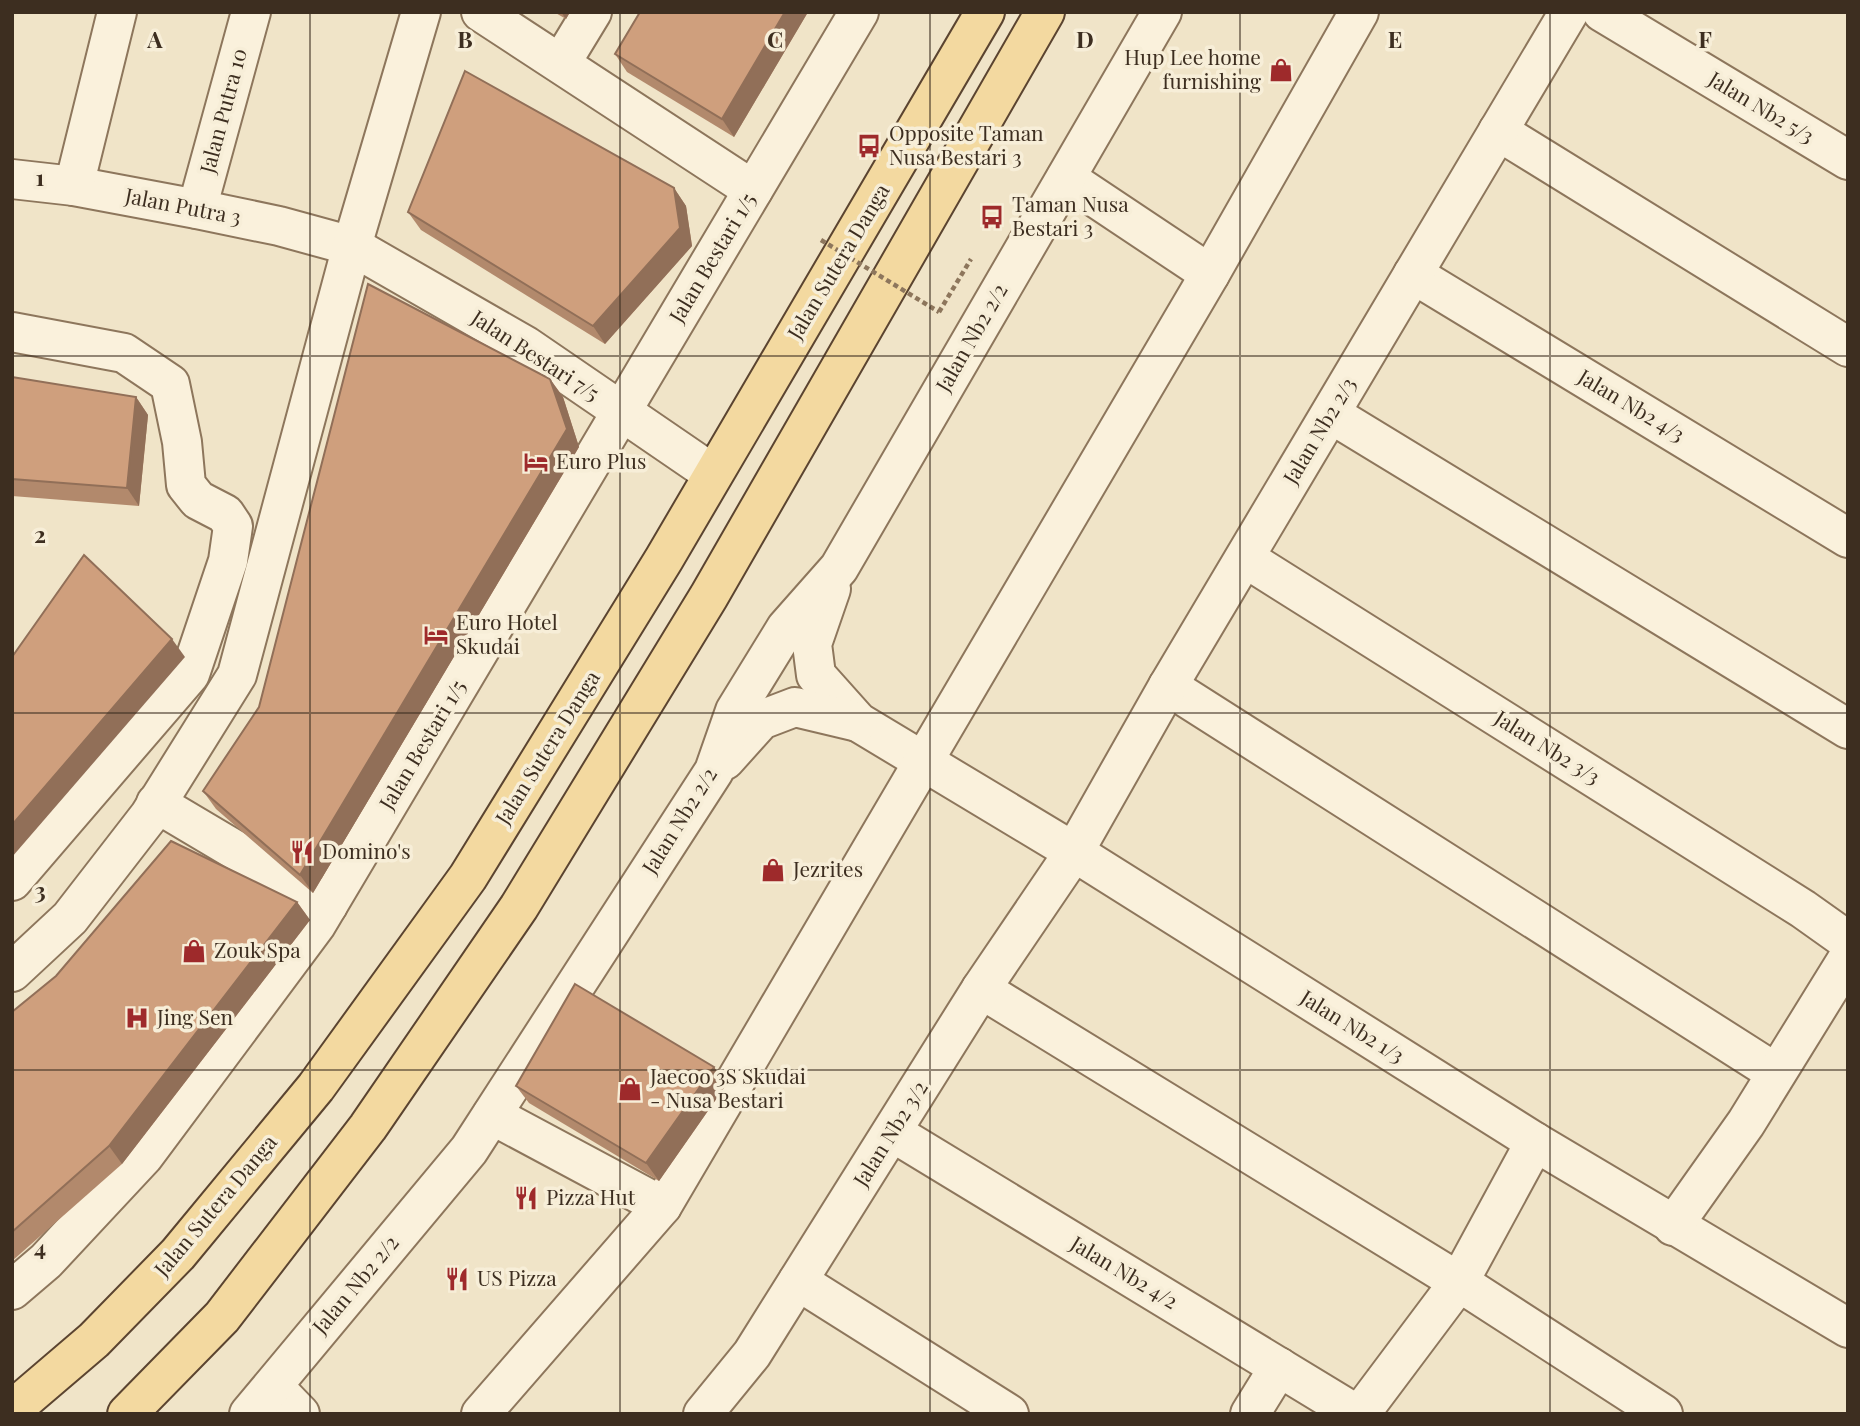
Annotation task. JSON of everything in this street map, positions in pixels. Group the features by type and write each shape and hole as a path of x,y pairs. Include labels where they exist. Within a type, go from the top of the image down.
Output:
{"main road":[{"name":"Jalan Sutera Danga","path":"12,1410 94,1340 178,1254 316,1087 468,877 713,474 985,12"},
{"path":"127,1414 222,1317 368,1127 519,907 709,596 1045,12"}],"street":[{"path":"74,186 117,12"},
{"name":"Jalan Putra 10","path":"197,209 251,12"},
{"path":"12,972 70,918 156,803 237,675 352,246 421,12"},
{"path":"481,12 753,190"},
{"path":"561,62 592,12"},
{"name":"Jalan Bestari 1/5","path":"12,1290 46,1261 145,1156 328,905 859,12"},
{"name":"Jalan Nb2 2/2","path":"261,1400 470,1150 714,771 735,710 786,628 839,568 1163,12"},
{"path":"481,1414 662,1206 1210,274 1359,12"},
{"name":"Jalan Nb2 2/3","path":"1074,852 1168,686 1569,12"},
{"name":"Jalan Nb2 5/3","path":"1602,12 1848,160"},
{"path":"1498,131 1848,347"},
{"path":"1066,177 1210,274"},
{"name":"Jalan Putra 3","path":"12,179 74,186 197,209 279,226 352,246"},
{"name":"Jalan Bestari 7/5","path":"352,246 526,346 713,474"},
{"name":"Jalan Nb2 4/3","path":"1413,274 1848,538"},
{"path":"12,331 124,353 170,384 182,442 186,485 198,500 225,514 233,526 228,561 190,674 12,881"},
{"path":"1331,414 1848,729"},
{"name":"Jalan Nb2 3/3","path":"1245,558 1803,909 1848,941"},
{"name":"Jalan Nb2 1/3","path":"839,568 812,644 816,676 858,722 1074,852 1535,1142 1848,1328"},
{"path":"1168,686 1776,1073"},
{"name":"Jalan Nb2 1/3","path":"714,771 761,720 795,707 858,722"},
{"path":"156,803 328,905"},
{"name":"Jalan Nb2 3/2","path":"704,1414 752,1354 981,989 1074,852"},
{"path":"1673,1226 1746,1123 1848,958"},
{"path":"981,989 1459,1282 1663,1414"},
{"path":"492,1115 662,1206"},
{"name":"Jalan Nb2 4/2","path":"892,1132 1358,1414"},
{"path":"1358,1414 1459,1282 1535,1142"},
{"path":"798,1281 1009,1414"},
{"path":"1250,1414 1279,1367"},
{"path":"261,1400 300,1414"}],"path":[{"path":"821,240 939,312 972,258"}],"building":[{"path":"640,12 785,12 722,119 615,54"},
{"path":"465,71 674,188 680,228 593,326 408,212"},
{"path":"368,284 550,379 567,429 300,875 203,791 259,707"},
{"path":"12,377 136,397 127,488 12,479"},
{"path":"84,555 172,639 12,825 12,657"},
{"path":"171,841 297,902 109,1146 12,1232 12,1012 56,976"},
{"name":"Jaecoo 3S Skudai - Nusa Bestari","path":"575,984 714,1067 646,1163 516,1086"}],"place":[{"name":"Hup Lee home furnishing","path":"1281,70"},
{"name":"Opposite Taman Nusa Bestari 3","path":"869,146"},
{"name":"Taman Nusa Bestari 3","path":"992,217"},
{"name":"Euro Plus","path":"536,462"},
{"name":"Euro Hotel Skudai","path":"436,635"},
{"name":"Domino's","path":"302,852"},
{"name":"Jezrites","path":"773,870"},
{"name":"Zouk Spa","path":"194,951"},
{"name":"Jing Sen","path":"137,1018"},
{"name":"Jaecoo 3S Skudai - Nusa Bestari","path":"630,1089"},
{"name":"Pizza Hut","path":"526,1198"},
{"name":"US Pizza","path":"457,1279"}]}
